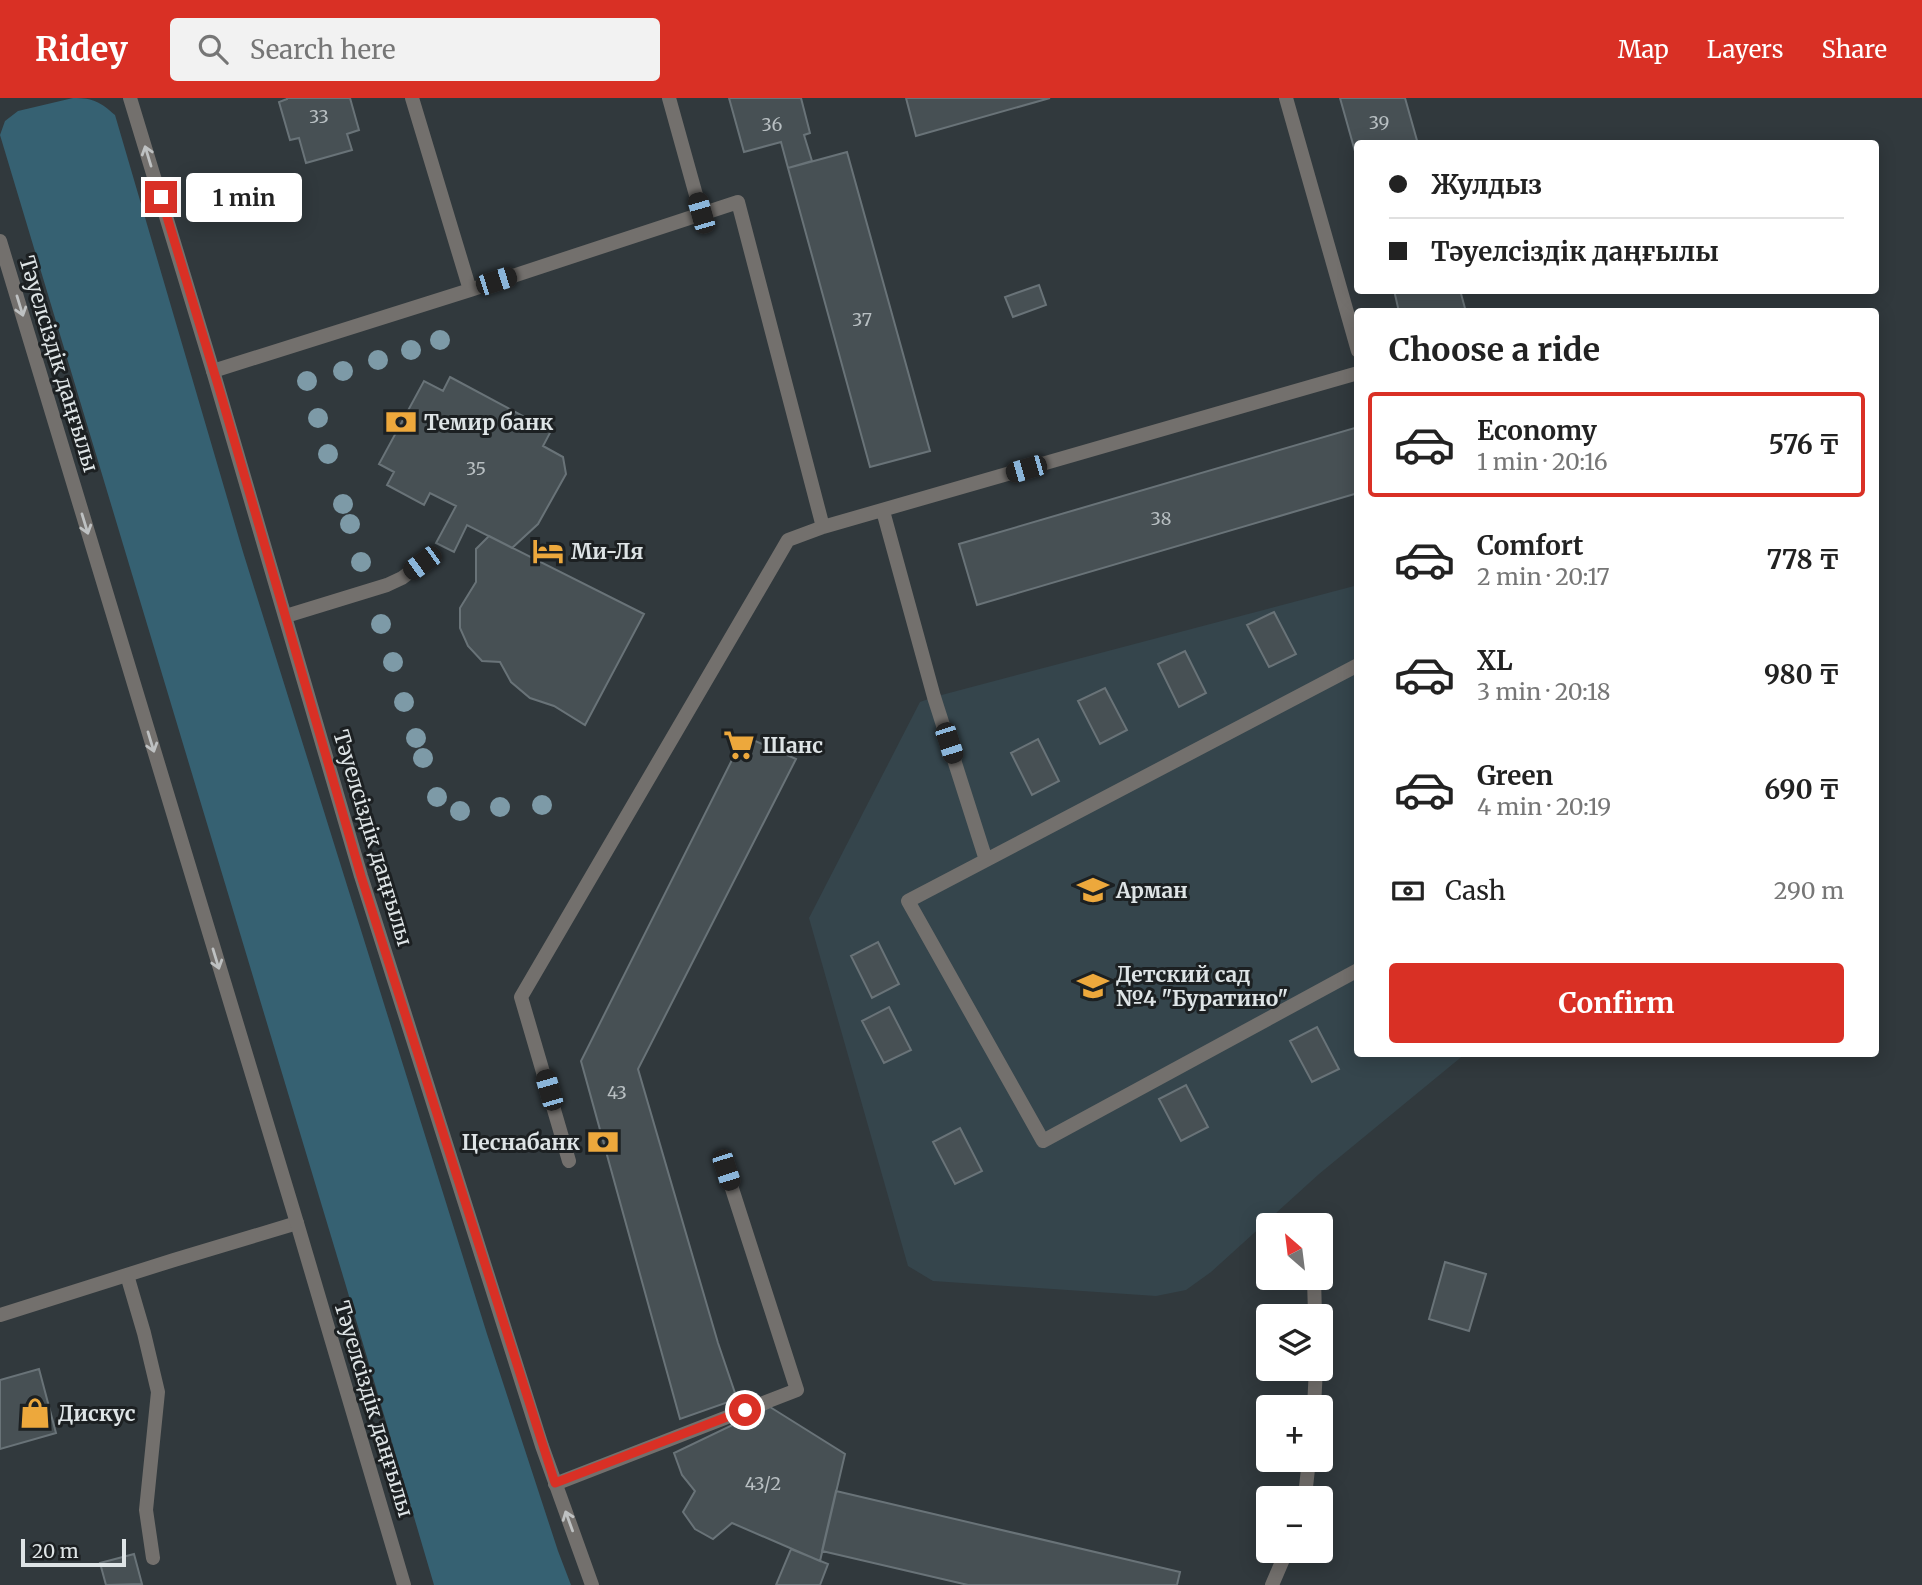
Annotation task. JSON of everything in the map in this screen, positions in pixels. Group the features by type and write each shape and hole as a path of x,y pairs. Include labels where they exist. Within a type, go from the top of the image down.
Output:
{"street":[{"name":"Тәуелсіздік даңғылы","path":"131,98 361,876 555,1483 592,1585"},
{"path":"412,98 470,290"},
{"path":"669,98 701,213"},
{"path":"1286,98 1354,337"},
{"path":"213,371 737,202 823,527"},
{"name":"Тәуелсіздік даңғылы","path":"0,241 404,1585"},
{"path":"569,1161 521,997 788,540 823,527 1354,374"},
{"path":"883,511 934,697 986,860"},
{"path":"286,616 387,585 422,563"},
{"path":"1354,668 908,901 1043,1141 1354,972"},
{"path":"555,1483 797,1390 726,1170"},
{"path":"0,1315 297,1223"},
{"path":"127,1275 158,1392 146,1510 153,1558"},
{"path":"1272,1585 1281,1563"}],"shaded area":[{"path":"73,98 96,102 115,115 243,552 487,1334 571,1585 434,1585 0,135 5,121 18,111"},
{"name":"Детский сад №4 \"Буратино\"","path":"1354,586 1354,1057 1461,1057 1319,1174 1276,1213 1256,1213 1256,1231 1211,1272 1186,1290 1156,1296 933,1281 908,1266 809,918 920,702"}],"building":[{"path":"287,98 350,98 359,130 347,134 352,150 306,163 299,138 290,140 279,102"},
{"path":"729,98 801,98 810,133 804,135 812,161 788,168 781,142 744,152"},
{"path":"906,98 1050,98 916,136"},
{"path":"1340,98 1405,98 1417,140 1354,140 1354,148"},
{"path":"847,152 930,451 870,467 788,168"},
{"path":"1039,285 1046,305 1013,317 1005,297"},
{"path":"1395,294 1461,294 1465,308 1398,308"},
{"path":"450,377 551,431 543,446 563,457 566,474 538,524 512,548 467,525 454,552 436,543 456,506 430,493 424,505 387,485 394,472 379,464 424,381 443,391"},
{"path":"1354,428 1354,494 977,605 959,544"},
{"path":"489,536 644,614 585,725 554,706 530,698 511,682 500,662 482,661 468,646 460,628 460,608 476,582 476,549"},
{"path":"1274,612 1296,654 1269,667 1247,625"},
{"path":"1185,651 1206,693 1179,707 1158,664"},
{"path":"1105,688 1127,730 1100,744 1078,701"},
{"path":"744,736 796,759 638,1069 718,1343 737,1399 680,1419 581,1061"},
{"path":"1038,739 1059,781 1032,795 1011,753"},
{"path":"878,942 899,984 872,998 851,956"},
{"path":"889,1007 911,1050 884,1063 862,1021"},
{"path":"1317,1027 1339,1069 1312,1082 1290,1041"},
{"path":"1186,1085 1208,1127 1181,1141 1159,1099"},
{"path":"960,1128 982,1171 955,1184 933,1142"},
{"path":"1445,1262 1486,1274 1469,1331 1429,1319"},
{"path":"39,1369 56,1433 0,1449 0,1380"},
{"path":"770,1407 845,1454 820,1561 732,1523 713,1539 695,1529 683,1512 695,1491 682,1475 674,1453"},
{"path":"836,1491 1180,1572 1177,1585 968,1585 822,1551"},
{"path":"791,1549 828,1564 820,1585 776,1585"},
{"path":"134,1554 142,1584 106,1585 100,1563"}],"place":[{"name":"Темир банк","path":"401,422"},
{"name":"Ми-Ля","path":"548,551"},
{"name":"Шанс","path":"739,745"},
{"name":"Арман","path":"1093,890"},
{"name":"Детский сад №4 \"Буратино\"","path":"1093,986"},
{"name":"Цеснабанк","path":"603,1142"},
{"name":"Дискус","path":"35,1413"}],"route":[{"path":"161,197 361,876 555,1483 745,1410"}]}
